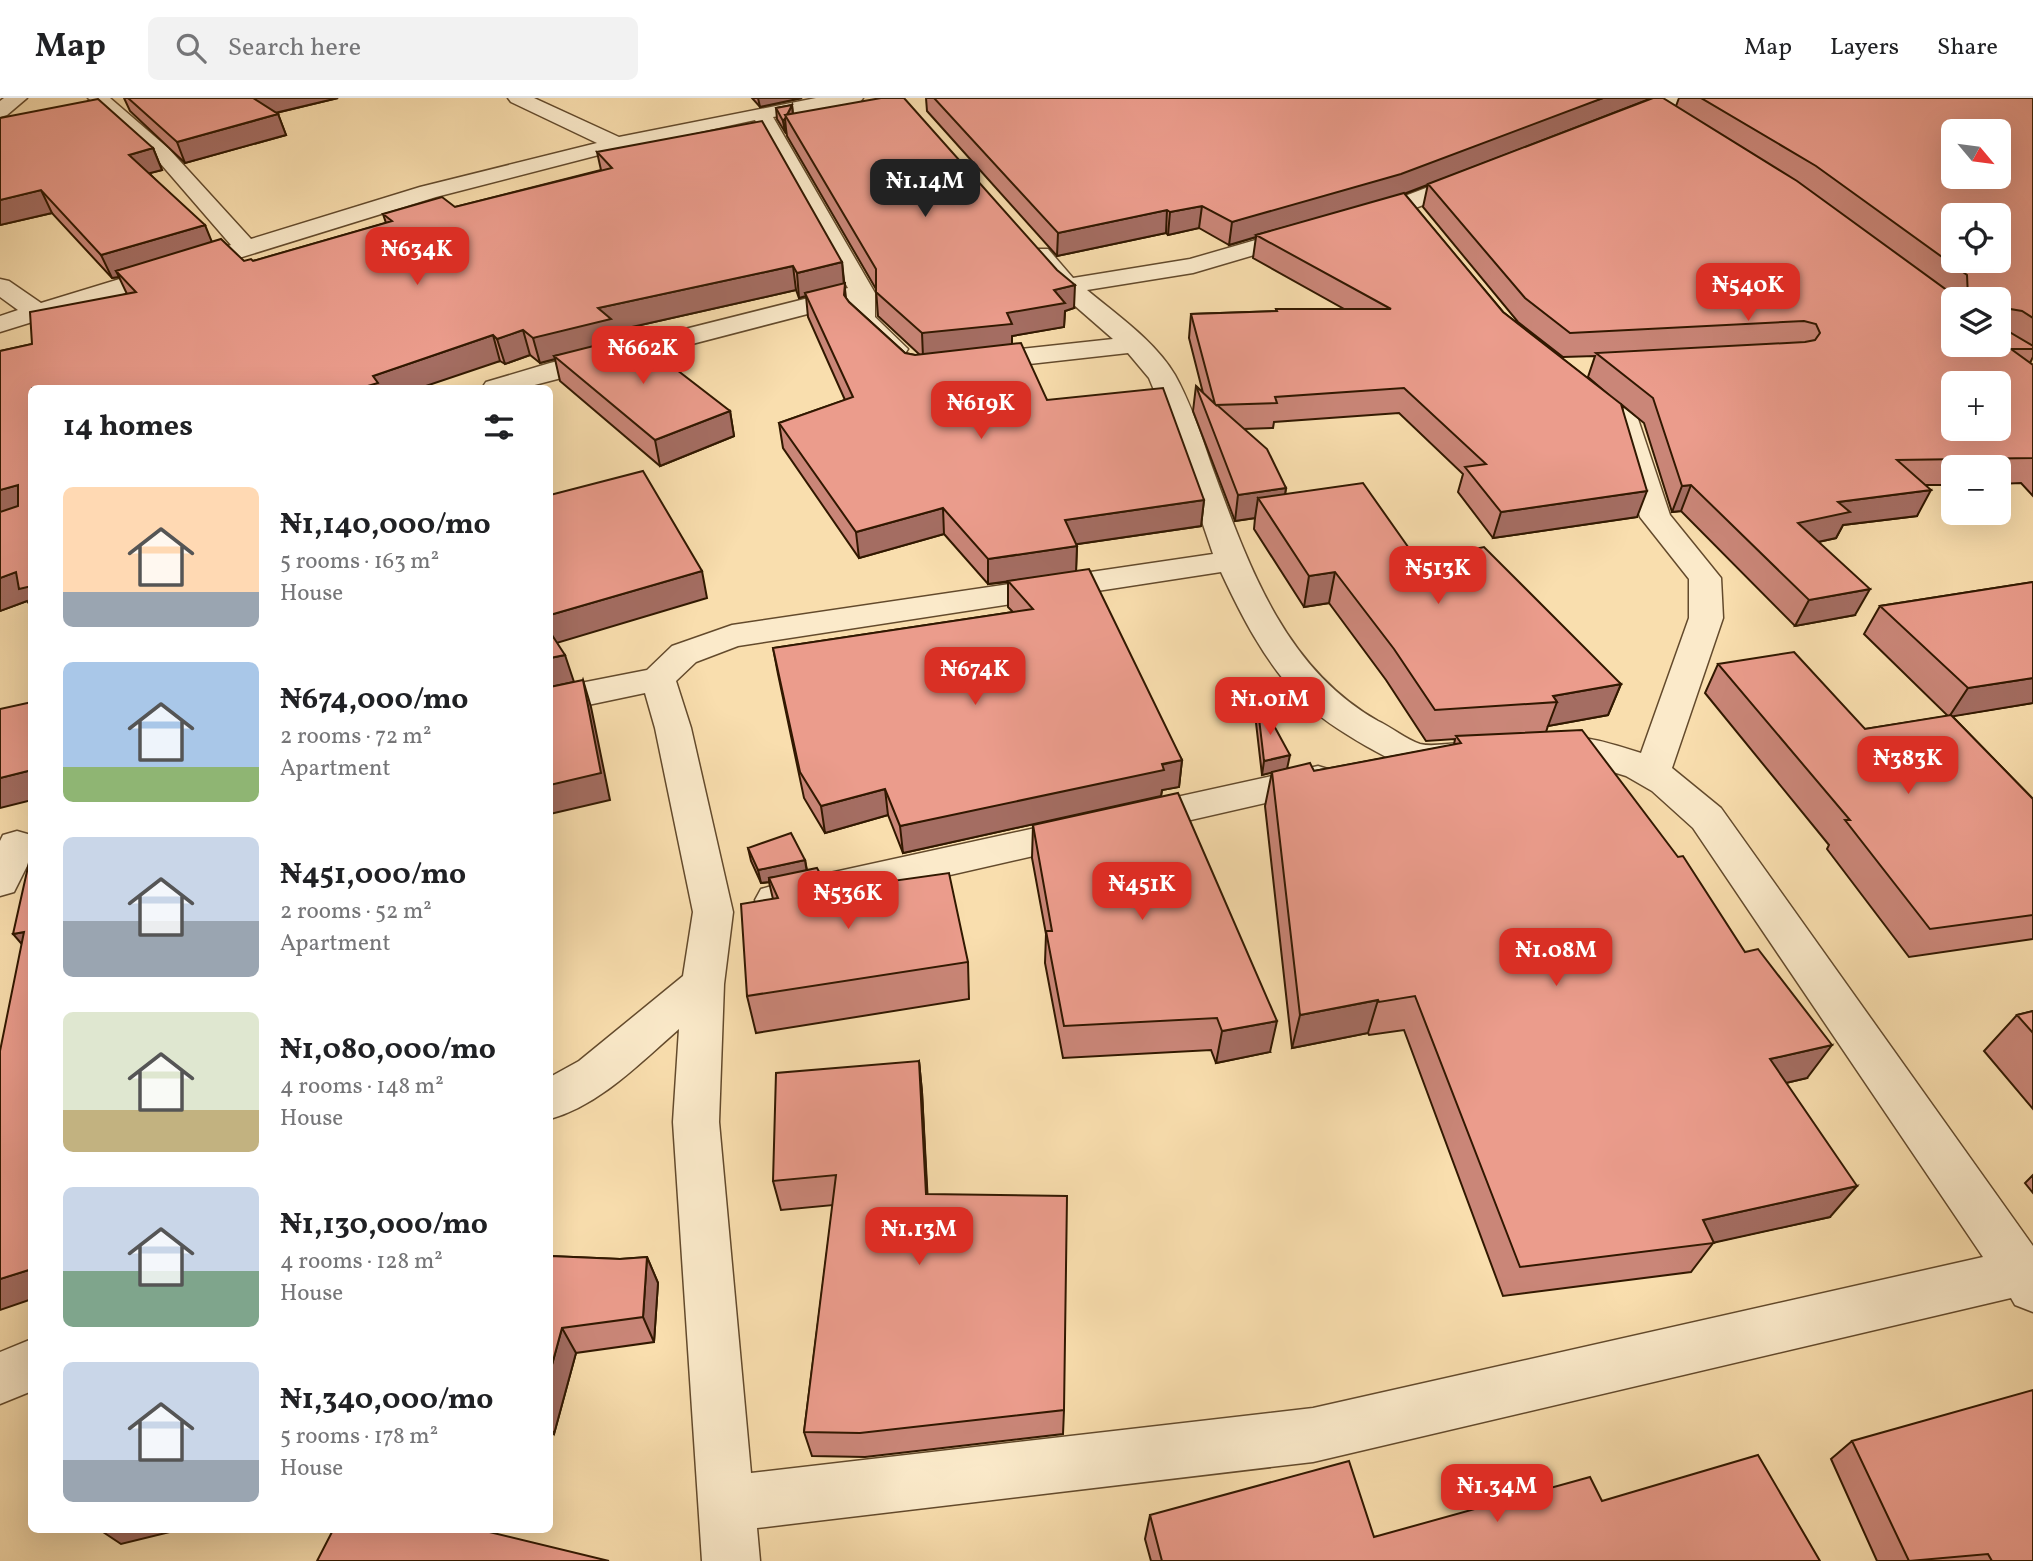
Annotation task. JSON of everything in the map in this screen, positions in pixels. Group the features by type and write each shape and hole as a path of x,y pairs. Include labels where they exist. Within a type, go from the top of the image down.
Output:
{"street":[{"path":"0,111 16,98"},
{"path":"518,98 617,145"},
{"path":"0,324 428,192 617,145 761,113 853,98"},
{"path":"1604,126 1654,106 1676,109"},
{"path":"99,107 161,152 246,248"},
{"path":"761,113 863,293 862,319 916,369"},
{"path":"1068,286 1193,266 1332,225 1413,214 1492,170"},
{"path":"1021,233 1068,286 1135,344 1162,376 1187,436 1231,561 1264,627 1309,687 1352,721 1415,757"},
{"path":"0,286 37,312"},
{"path":"506,385 598,358 824,300 863,293"},
{"path":"950,365 1135,344"},
{"path":"1567,376 1628,425 1655,517 1705,578 1706,618 1652,773"},
{"path":"553,700 658,679 684,654 732,636 1231,561"},
{"path":"658,679 676,741 713,912 703,985 696,1122 731,1561"},
{"path":"713,912 1415,757 1564,748 1608,756 1652,773 1707,818 2027,1280 1312,1435 726,1504"},
{"path":"0,881 16,845"},
{"path":"553,1098 595,1074 703,985"},
{"path":"0,1378 28,1367"}],"building":[{"path":"128,98 253,98 278,114 177,142"},
{"path":"881,98 904,98 1057,270 1075,285 1054,290 1065,303 1007,313 1012,324 922,333 876,292 876,269 785,115"},
{"path":"934,98 1603,98 1401,174 1232,222 1202,206 1170,212 1167,210 1058,233"},
{"path":"1653,98 1663,98 1797,181 1943,287 1941,357 2011,357 2011,349 2033,365 2033,458 2011,458 2011,455 1941,455 1941,459 1897,460 1931,490 1838,502 1850,512 1798,523 1870,589 1809,600 1691,485 1682,486 1653,398 1596,353 1805,342 1815,340 1820,333 1816,324 1804,321 1570,333 1525,298 1428,184"},
{"path":"1701,98 2033,98 2033,318 2022,311 2011,309 2011,287 1968,287 1967,275 1964,273 2011,273 2011,203 1941,203 1941,256 1816,166"},
{"path":"98,99 153,148 129,155 205,225 101,255 41,190 0,200 0,118"},
{"path":"792,105 785,115 783,121 776,108"},
{"path":"762,121 842,262 797,273 793,266 598,308 611,319 533,338 523,330 497,339 493,335 373,376 378,383 371,385 28,385 28,587 19,589 16,572 0,578 0,512 18,506 18,485 0,490 0,351 32,344 30,312 136,292 116,271 221,239 244,261 253,261 392,221 383,214 442,197 455,207 612,168 597,152"},
{"path":"1404,193 1503,312 1621,404 1647,491 1501,512 1465,467 1486,464 1404,388 1275,397 1277,403 1217,405 1267,449 1286,488 1238,495 1196,386 1215,404 1191,314 1277,311 1276,309 1391,309 1256,235"},
{"path":"845,283 844,295 849,302 905,353 915,355 1021,343 1047,400 1163,388 1204,500 1065,520 1077,546 988,559 943,508 856,532 779,423 853,397 805,293"},
{"path":"2011,333 2033,346 2033,349 2011,349"},
{"path":"633,336 730,411 655,440 554,356"},
{"path":"643,471 702,571 553,614 553,494"},
{"path":"1363,483 1418,561 1484,547 1621,684 1553,696 1557,702 1435,710 1394,649 1335,572 1309,576 1258,498"},
{"path":"1089,569 1182,760 1162,764 1164,770 900,826 885,789 821,806 800,772 773,648 1033,609 1008,581"},
{"path":"2033,582 2033,678 1968,688 1880,606"},
{"path":"553,637 565,655 553,657"},
{"path":"1794,652 1865,729 1951,715 2033,799 2033,915 1930,929 1845,820 1850,820 1718,664"},
{"path":"583,680 601,773 553,784 553,686"},
{"path":"1260,700 1290,755 1264,761 1257,701"},
{"path":"28,703 28,771 0,778 0,709"},
{"path":"1582,730 1678,857 1683,856 1745,952 1758,949 1832,1045 1770,1059 1857,1186 1703,1220 1714,1243 1520,1267 1415,996 1300,1015 1272,772 1310,763 1314,771 1461,743 1456,736"},
{"path":"1178,793 1277,1021 1222,1031 1217,1018 1064,1026 1046,931 1052,931 1033,825"},
{"path":"791,833 805,860 758,870 748,848"},
{"path":"28,867 28,1270 0,1279 0,1051 24,932 13,934"},
{"path":"817,868 829,890 949,873 968,962 747,996 741,904 778,898 769,878"},
{"path":"2033,1011 2033,1033 2017,1015"},
{"path":"919,1061 926,1194 1067,1196 1064,1410 860,1433 804,1432 836,1175 773,1181 776,1073"},
{"path":"553,1256 620,1259 647,1257 643,1317 562,1328 553,1361"},
{"path":"2033,1390 2033,1561 1992,1561 1988,1554 1909,1561 1852,1441"},
{"path":"1758,1455 1820,1561 1162,1561 1150,1515 1349,1461 1374,1537 1590,1477 1602,1501"},
{"path":"331,1533 493,1533 609,1561 317,1561"}]}
